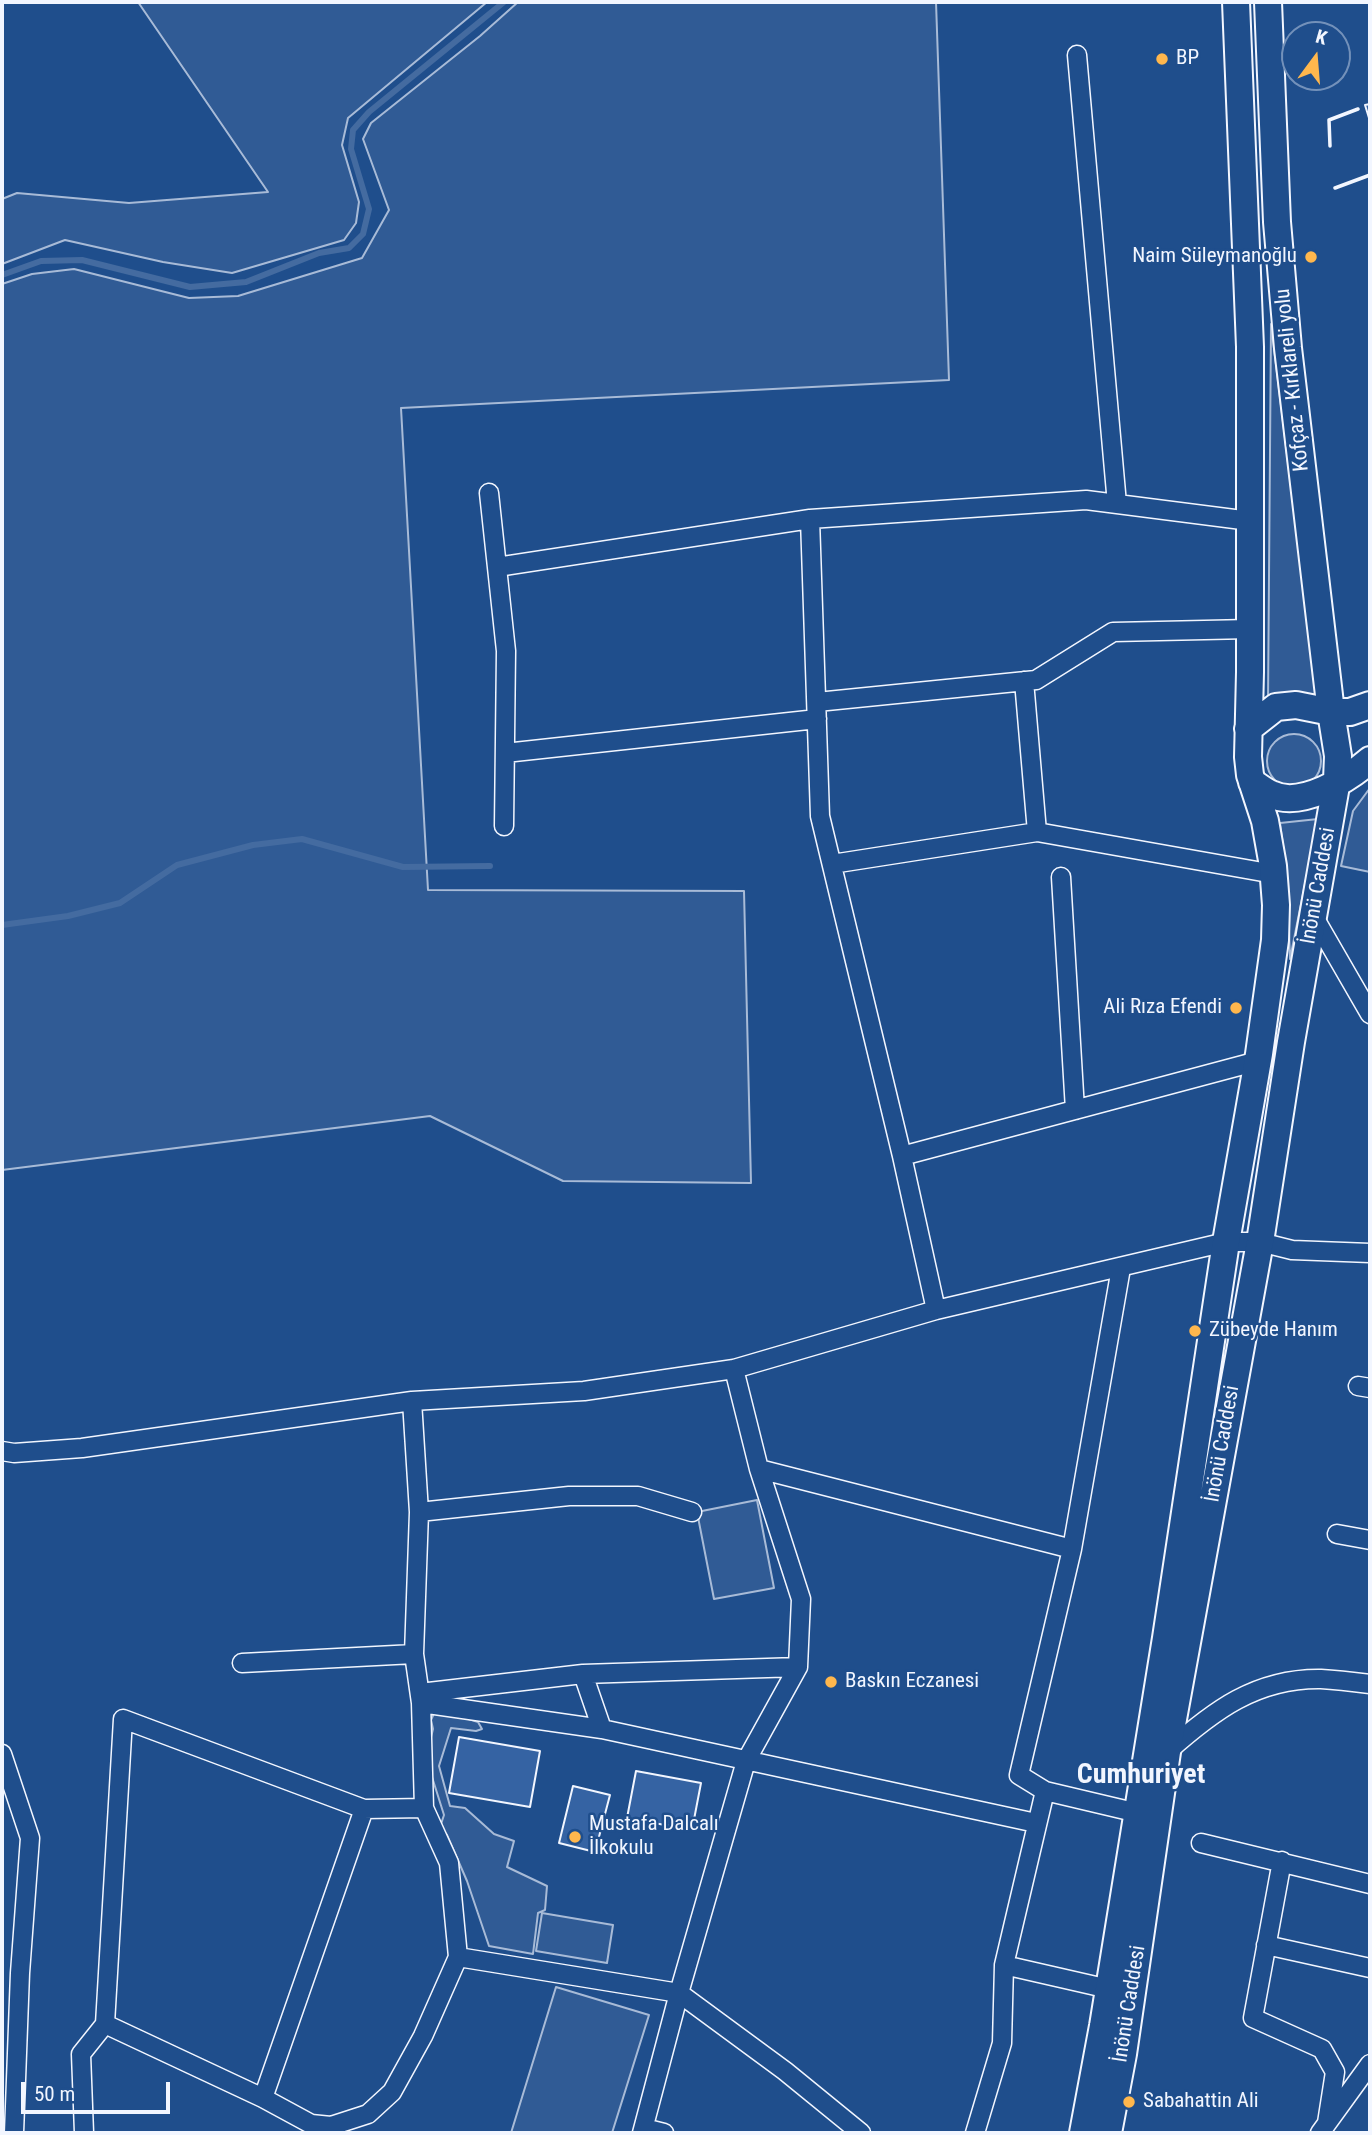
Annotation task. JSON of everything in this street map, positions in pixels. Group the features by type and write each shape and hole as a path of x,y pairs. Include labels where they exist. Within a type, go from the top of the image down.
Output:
{"main road":[{"path":"1236,2 1250,347 1250,770 1272,795 1285,797 1308,795 1337,785 1370,760"},
{"name":"Kofçaz - Kırklareli yolu","path":"1268,2 1278,222 1288,348 1338,756"},
{"path":"1248,729 1276,707 1296,705 1331,712 1350,712 1370,705"},
{"name":"İnönü Caddesi","path":"1108,2133 1123,2054 1167,1752 1260,1242 1291,1042 1337,785 1338,756"},
{"name":"İnönü Caddesi","path":"1083,2133 1138,1813 1275,940 1274,874 1265,821 1250,770"}],"street":[{"path":"1077,55 1117,504"},
{"path":"489,493 506,651 504,826"},
{"path":"497,567 810,519 1086,500 1250,521"},
{"path":"810,519 820,816 902,1156 936,1310"},
{"path":"505,753 1036,680 1113,632 1250,629"},
{"path":"1024,681 1037,832"},
{"path":"832,864 1037,832 1274,874"},
{"path":"1061,877 1075,1110"},
{"path":"1314,917 1370,1014"},
{"path":"902,1156 1258,1061"},
{"path":"2,1451 41,1451 135,1442 412,1401 584,1391 734,1369 936,1310 1226,1242 1260,1242 1292,1250 1370,1253"},
{"path":"1121,1268 1072,1549 1019,1774 1045,1791 1138,1813"},
{"path":"664,2133 643,2131 679,1993 746,1761 798,1667 801,1599 759,1469 734,1369"},
{"path":"105,2024 312,2124 332,2129 368,2114 392,2092 423,2036 458,1957 449,1863 424,1808 421,1698 414,1654 419,1512 412,1401"},
{"path":"759,1469 1072,1549"},
{"path":"419,1512 569,1496 638,1496 692,1511"},
{"path":"1337,1534 1370,1540"},
{"path":"242,1663 414,1654"},
{"path":"421,1698 583,1674 798,1667"},
{"path":"583,1674 602,1730"},
{"path":"1167,1752 1205,1718 1260,1688 1289,1681 1320,1679 1370,1684"},
{"path":"421,1698 602,1730 1036,1823"},
{"path":"84,2133 81,2054 105,2024 123,1719 364,1809 424,1808"},
{"path":"2,1755 30,1838 20,1973 14,2133"},
{"path":"975,2133 1002,2043 1004,1965 1045,1791"},
{"path":"263,2098 364,1809"},
{"path":"1201,1843 1370,1884"},
{"path":"1282,1861 1253,2018 1322,2049 1335,2072 1323,2128"},
{"path":"1266,1945 1370,1968"},
{"path":"458,1957 679,1993 785,2071 858,2132"},
{"path":"1004,1965 1109,1989"},
{"path":"1323,2128 1370,2064"}],"shaded area":[{"path":"138,2 487,2 348,118 342,145 359,202 356,223 344,240 232,273 163,262 65,240 2,264 2,199 17,193 129,203 268,192"},
{"path":"518,2 936,2 949,380 401,408 428,890 744,891 751,1183 563,1181 430,1116 2,1170 2,284 32,274 74,269 189,298 238,296 362,258 389,210 363,139 371,123 480,36"},
{"path":"1271,324 1317,700 1268,701"},
{"path":"1294,734 1313,742 1321,761 1313,780 1294,788 1275,780 1267,761 1275,742"},
{"path":"1370,788 1370,872 1341,866 1353,811"},
{"path":"1318,819 1290,959 1287,875 1280,823"},
{"path":"757,1500 774,1588 714,1599 697,1512"},
{"path":"436,1709 478,1722 482,1729 476,1731 451,1728 439,1766 450,1806 465,1808 494,1834 514,1841 507,1867 547,1886 545,1910 538,1913 533,1954 489,1946 467,1881 447,1835 440,1827 444,1815 426,1758 433,1729 431,1720"},
{"path":"542,1913 613,1925 607,1963 536,1951"},
{"path":"556,1987 649,2015 612,2133 511,2133"}],"building":[{"path":"1370,104 1370,117 1369,118 1365,105"},
{"path":"459,1737 540,1751 530,1807 449,1793"},
{"path":"636,1771 701,1783 692,1830 627,1818"},
{"name":"Mustafa Dalcalı İlkokulu","path":"573,1786 610,1795 595,1852 559,1843"}],"waterway":[{"path":"2,275 41,261 82,260 190,287 246,282 319,253 349,248 363,234 369,209 351,149 353,130 369,112 504,2"},
{"path":"2,925 68,916 120,903 177,865 253,845 302,839 403,867 490,866"}],"wall":[{"path":"1330,146 1329,120 1358,109"},
{"path":"1335,188 1370,175"}],"place":[{"name":"BP","path":"1162,59"},
{"name":"Naim Süleymanoğlu","path":"1311,257"},
{"name":"Ali Rıza Efendi","path":"1236,1008"},
{"name":"Zübeyde Hanım","path":"1195,1331"},
{"name":"Baskın Eczanesi","path":"831,1682"},
{"name":"Mustafa Dalcalı İlkokulu","path":"575,1837"},
{"name":"Sabahattin Ali","path":"1129,2102"}],"district":[{"name":"Cumhuriyet","path":"1141,1776"}]}
